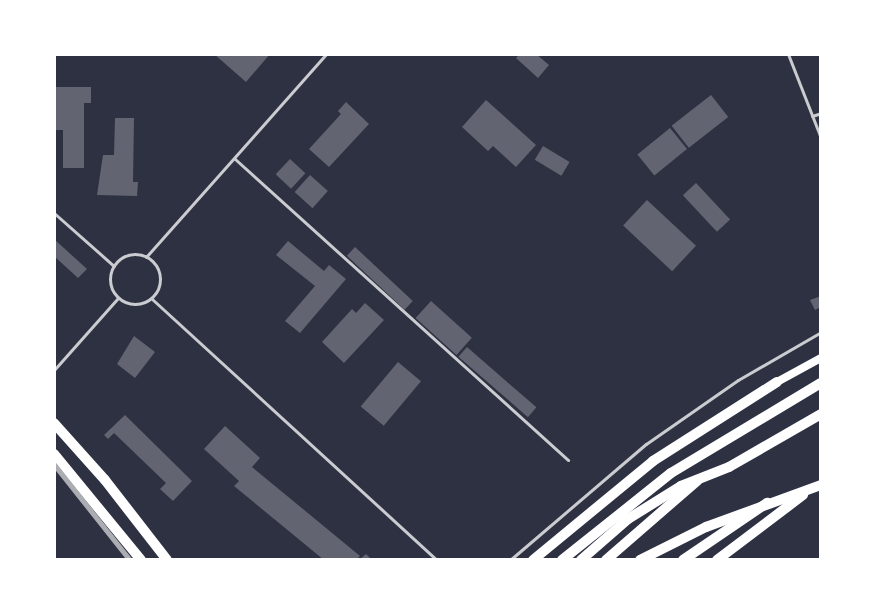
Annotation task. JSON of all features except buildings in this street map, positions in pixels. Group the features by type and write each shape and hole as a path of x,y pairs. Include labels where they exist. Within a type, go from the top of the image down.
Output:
{"highway":[{"path":"533,560 646,466 777,382"},
{"path":"562,560 671,473 821,383"},
{"path":"581,560 628,519 701,476 729,467 821,414"},
{"path":"54,423 105,480 167,560"},
{"path":"54,454 141,560"},
{"path":"606,560 701,476"},
{"path":"717,560 821,485"},
{"path":"640,560 686,536 767,503 810,491"},
{"path":"683,560 767,503"}],"main road":[{"path":"777,382 821,358"}],"lane":[{"path":"146,257 326,54"},
{"path":"788,54 821,138"},
{"path":"812,116 821,113"},
{"path":"235,159 568,460"},
{"path":"54,213 114,266"},
{"path":"132,254 146,257 160,273 160,287 152,299 139,305 118,298 111,286 114,266 132,254"},
{"path":"54,370 118,298"},
{"path":"152,299 437,560"},
{"path":"510,560 646,444 738,380 821,332"}],"railway":[{"path":"54,464 130,560"}]}
